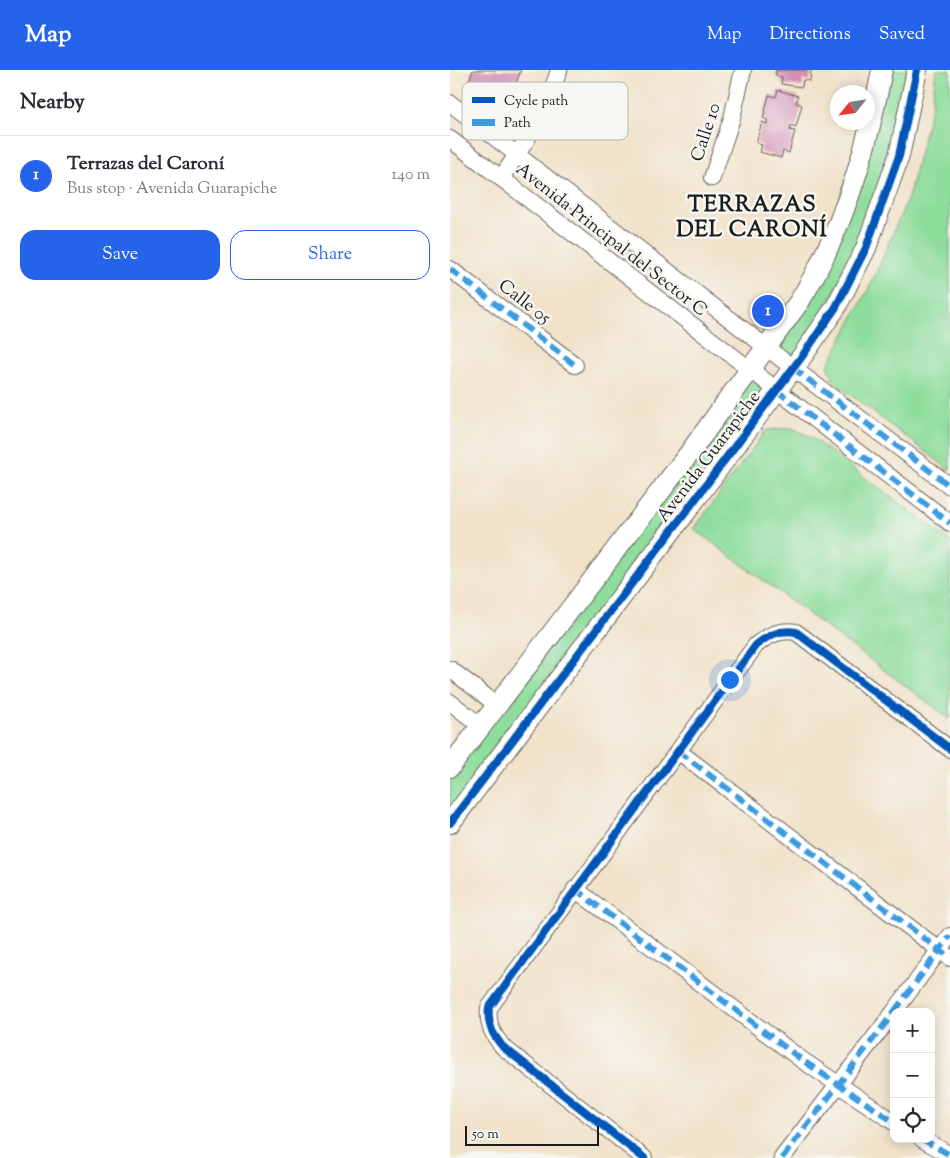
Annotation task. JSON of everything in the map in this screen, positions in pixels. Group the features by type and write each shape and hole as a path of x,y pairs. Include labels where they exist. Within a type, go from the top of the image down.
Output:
{"street":[{"path":"554,82 559,70"},
{"name":"Calle 10","path":"712,178 732,118 743,70"},
{"name":"Avenida Guarapiche","path":"450,768 800,302 839,223 874,112 882,70"},
{"name":"Avenida Guarapiche","path":"450,823 793,368 836,307 866,248 899,156 917,70"},
{"name":"Avenida Principal del Sector C","path":"450,103 462,112"},
{"name":"Avenida Principal del Sector C","path":"450,139 950,522"},
{"name":"Avenida Principal del Sector C","path":"499,140 793,368 950,486"},
{"path":"501,178 526,140"},
{"name":"Calle 05","path":"450,269 575,365"},
{"path":"644,1158 511,1055 494,1037 490,1027 489,1008 756,645 771,634 787,630 796,632 950,749"},
{"path":"450,669 497,705"},
{"path":"450,702 481,726"},
{"path":"678,751 945,954"},
{"path":"575,889 802,1060 890,1119"},
{"path":"898,1008 945,954 950,936"},
{"path":"782,1158 890,1017"},
{"path":"929,1143 950,1156"}],"green space":[{"path":"882,70 917,70 881,207 793,368 767,348 814,277 862,130 875,130 875,91"},
{"path":"936,70 950,70 950,470 844,390 833,379 828,365 872,282 908,198 932,104"},
{"path":"750,370 776,390 450,823 450,767"},
{"path":"792,428 811,437 950,541 950,719 694,529 766,430"}],"building":[{"path":"473,70 521,70 516,82 468,82"},
{"path":"776,70 811,70 810,81 803,80 802,87 781,84 782,77 776,76"},
{"path":"778,90 798,96 796,103 802,105 796,127 791,125 790,130 795,131 789,153 783,151 781,158 760,152 762,145 756,143 762,122 767,124 768,120 763,118 769,95 776,97"}],"marked path":[{"path":"450,269 575,365"},
{"path":"793,368 950,486"},
{"path":"776,390 950,523"},
{"path":"678,751 950,958"},
{"path":"575,889 802,1060 890,1119"},
{"path":"897,1008 950,936"},
{"path":"782,1158 890,1017"},
{"path":"929,1143 950,1155"}],"cycle path":[{"path":"450,823 685,513 803,355 836,307 866,248 899,156 917,70"},
{"path":"644,1158 503,1047 492,1029 489,1020 489,1008 756,645 765,638 775,634 785,631 796,632 950,749"}],"place":[{"name":"Terrazas del Caroní","path":"768,311"}],"district":[{"name":"TERRAZAS DEL CARONÍ","path":"752,216"}]}
